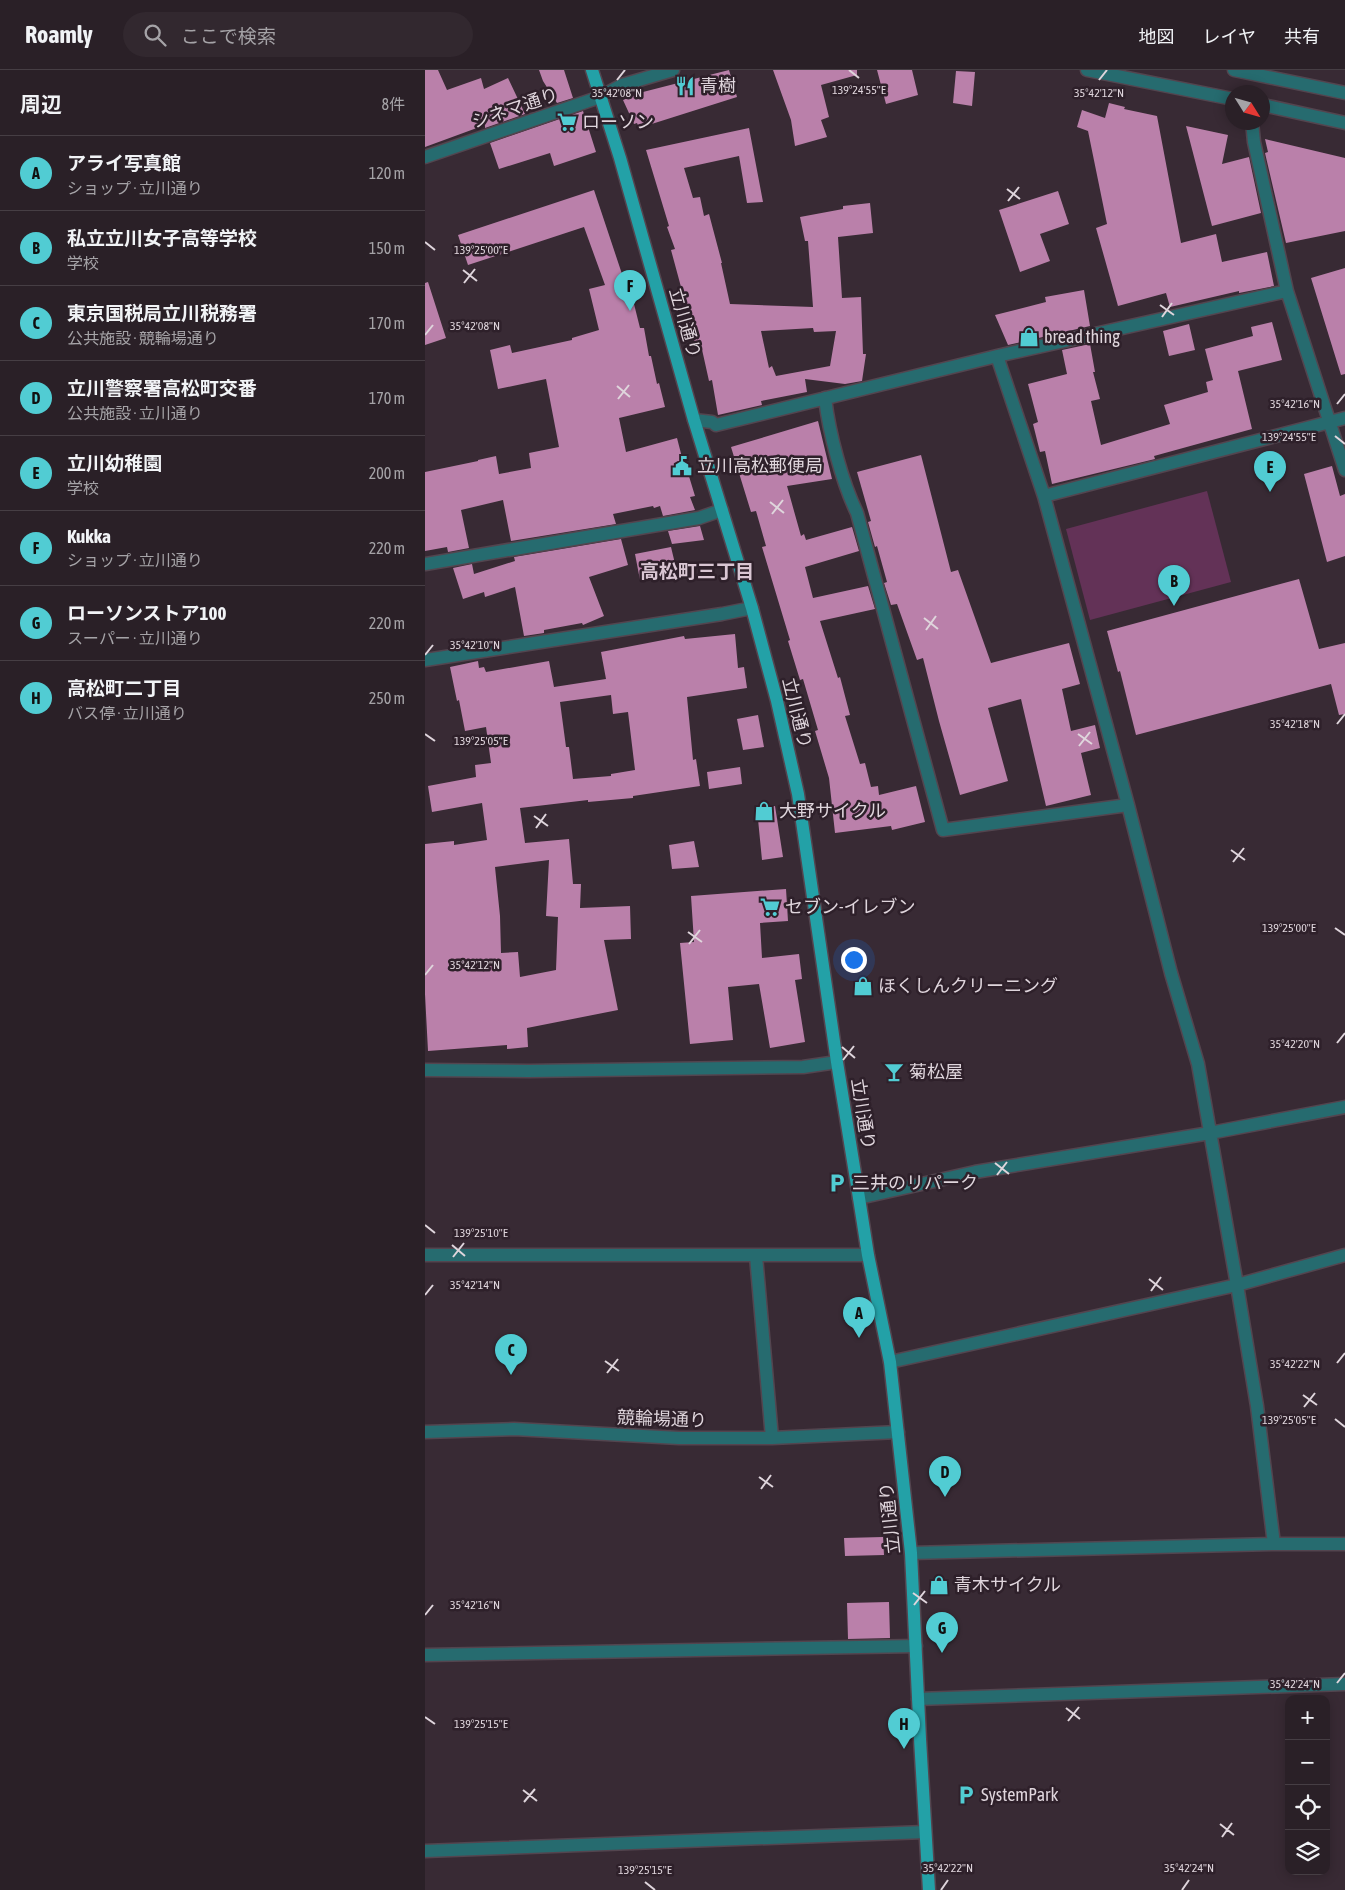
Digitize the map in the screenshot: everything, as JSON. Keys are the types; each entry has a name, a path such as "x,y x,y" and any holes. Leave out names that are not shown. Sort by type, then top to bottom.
{"main road":[{"name":"立川通り","path":"592,70 628,186 694,420 751,608 777,700 798,794 837,1062 868,1256 890,1362 911,1553 929,1890"}],"street":[{"name":"シネマ通り","path":"425,157 600,97 622,85 673,70"},
{"path":"1087,70 1225,97"},
{"path":"1234,70 1345,93"},
{"path":"1270,107 1345,123"},
{"path":"1253,130 1254,142 1287,291 1345,470"},
{"path":"694,420 712,422 716,425 997,356 1287,291"},
{"path":"997,356 1044,496 1161,934 1198,1064 1257,1406 1274,1544"},
{"path":"825,398 828,423 851,500 857,513 943,830 1128,805"},
{"path":"1044,496 1345,418"},
{"path":"425,564 699,518 722,510"},
{"path":"425,660 751,608"},
{"path":"425,1070 529,1071 803,1067 837,1062"},
{"path":"859,1198 975,1172 1210,1133 1345,1107"},
{"path":"425,1255 868,1256"},
{"path":"890,1362 1237,1285 1345,1255"},
{"path":"756,1256 772,1438"},
{"name":"競輪場通り","path":"425,1432 514,1429 679,1438 772,1438 897,1432"},
{"path":"911,1553 1345,1544"},
{"path":"425,1655 916,1646"},
{"path":"918,1699 1345,1684"},
{"path":"425,1851 925,1832"}],"shaded area":[{"path":"1207,491 1231,582 1090,620 1066,529"}],"building":[{"path":"425,70 438,70 447,90 481,78 484,89 508,78 525,114 485,128 485,125 425,147"},
{"path":"539,70 564,70 573,98 557,103 543,81"},
{"path":"729,70 737,97 639,128 637,123 634,124 623,100 643,92"},
{"path":"773,70 857,70 857,75 821,85 829,117 821,120 827,137 795,146 791,120"},
{"path":"877,70 912,70 918,95 886,104"},
{"path":"956,71 975,72 972,106 953,103"},
{"path":"1109,103 1125,107 1124,109 1157,116 1181,243 1216,234 1222,262 1267,252 1274,286 1239,293 1239,291 1170,307 1166,293 1118,306 1096,228 1107,224 1088,131 1077,127 1082,110 1105,118"},
{"path":"583,111 596,152 554,166 550,153 499,169 490,143"},
{"path":"1186,126 1228,135 1222,164 1249,157 1261,213 1212,226"},
{"path":"749,128 763,202 747,203 739,156 684,168 693,198 700,197 704,216 709,214 722,263 730,304 813,307 808,241 805,241 800,217 843,209 843,206 870,203 873,233 838,237 842,298 861,297 863,354 866,354 862,381 845,384 805,379 807,392 761,401 762,405 718,415 712,380 709,381 701,345 696,346 685,310 687,309 671,250 675,249 646,150","holes":["813,328 814,332 836,331 830,366 776,376 772,366 769,368 761,331"]},
{"path":"1265,139 1345,158 1345,231 1286,243 1265,153 1268,152"},
{"path":"594,190 624,280 628,280 640,328 644,328 649,356 651,356 657,384 659,383 665,407 619,418 626,452 677,438 686,473 688,473 695,496 690,497 695,510 663,516 660,506 654,508 653,506 613,514 616,524 511,541 503,500 461,510 469,548 448,552 447,547 425,551 425,472 496,456 499,474 531,468 529,453 559,447 546,379 498,389 490,350 510,345 512,353 572,340 572,338 599,330 589,289 605,285 584,227 468,265 458,235"},
{"path":"1058,191 1069,224 1040,234 1050,261 1020,272 999,210"},
{"path":"1345,268 1345,374 1341,375 1311,278"},
{"path":"428,282 446,338 425,345 425,283"},
{"path":"1084,290 1090,326 1008,345 995,315 1046,302 1045,297"},
{"path":"1272,322 1282,360 1238,371 1252,429 1154,456 1155,459 1052,484 1045,451 1040,452 1033,424 1038,422 1028,384 1067,374 1062,350 1090,344 1095,372 1093,372 1100,399 1091,401 1101,445 1170,424 1164,405 1208,392 1206,382 1213,380 1205,349 1253,336 1251,327"},
{"path":"1189,324 1195,350 1169,356 1163,331"},
{"path":"818,421 832,479 787,486 801,536 804,534 806,540 852,527 859,551 805,567 813,598 868,586 875,609 820,621 838,678 840,677 850,715 845,716 860,764 865,763 871,787 878,786 879,795 916,786 925,822 892,830 891,826 835,833 829,778 815,731 818,730 803,679 800,680 788,641 790,640 762,547 766,546 756,511 751,512 731,447"},
{"path":"921,455 951,572 958,570 991,663 1069,643 1080,684 1062,689 1071,731 1095,725 1100,748 1081,753 1091,795 1046,806 1021,699 988,708 1008,781 960,795 923,658 917,660 897,604 891,605 884,583 887,582 868,522 871,521 857,472"},
{"path":"1332,466 1340,496 1345,494 1345,556 1327,562 1304,474"},
{"path":"700,526 704,540 672,544 668,531"},
{"path":"621,539 628,565 589,577 604,616 583,625 582,623 544,630 544,633 524,636 515,587 485,597 484,592 463,599 453,568 472,564 474,574 515,561 514,557"},
{"path":"671,547 677,572 640,580 635,554"},
{"path":"1299,579 1319,649 1345,643 1345,714 1339,715 1331,684 1136,735 1120,671 1118,672 1107,631"},
{"path":"735,634 738,668 744,667 747,688 687,697 693,760 696,759 700,786 633,796 633,798 588,802 588,800 520,808 525,843 569,839 573,884 581,884 580,908 630,906 631,939 604,940 618,1010 527,1028 528,1047 507,1049 507,1045 428,1051 425,994 425,844 454,841 454,845 487,840 482,803 432,812 428,786 476,777 475,765 491,763 486,727 465,731 450,667 478,661 479,668 484,667 486,672 549,661 554,687 606,679 601,652 684,636 685,639","holes":["611,695 613,714 628,712 635,770 611,774 611,776 573,779 569,747 566,747 560,702","549,860 546,916 558,917 556,970 520,977 518,952 501,953 500,916 495,867"]},
{"path":"758,715 764,747 743,750 737,719"},
{"path":"740,767 742,784 709,789 707,772"},
{"path":"775,806 783,857 762,860 757,809"},
{"path":"694,841 699,867 672,869 669,845"},
{"path":"786,889 788,921 760,923 762,958 799,954 802,979 795,980 805,1042 770,1048 759,984 728,987 733,1040 690,1044 680,943 694,942 691,896"},
{"path":"883,1537 884,1555 845,1556 844,1538"},
{"path":"889,1602 890,1638 848,1639 847,1603"}],"place":[{"name":"青樹","path":"685,86"},
{"name":"ローソン","path":"567,122"},
{"name":"Kukka","path":"630,311"},
{"name":"bread thing","path":"1029,337"},
{"name":"立川高松郵便局","path":"682,466"},
{"name":"立川幼稚園","path":"1270,492"},
{"name":"私立立川女子高等学校","path":"1174,606"},
{"name":"大野サイクル","path":"764,811"},
{"name":"セブン-イレブン","path":"770,907"},
{"name":"ほくしんクリーニング","path":"863,986"},
{"name":"菊松屋","path":"894,1072"},
{"name":"三井のリパーク","path":"837,1183"},
{"name":"アライ写真館","path":"859,1338"},
{"name":"東京国税局立川税務署","path":"511,1375"},
{"name":"立川警察署高松町交番","path":"945,1497"},
{"name":"青木サイクル","path":"939,1585"},
{"name":"ローソンストア100","path":"942,1653"},
{"name":"高松町二丁目","path":"904,1749"},
{"name":"SystemPark","path":"966,1795"}],"district":[{"name":"高松町三丁目","path":"697,571"}]}
